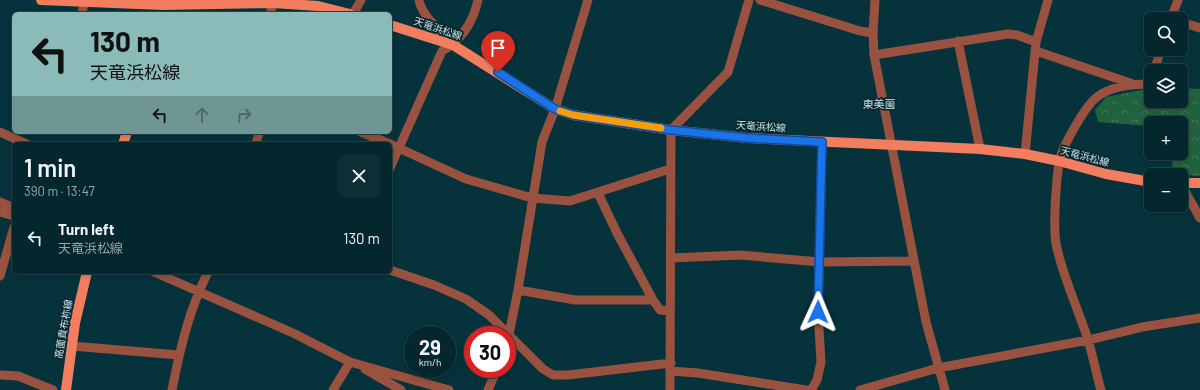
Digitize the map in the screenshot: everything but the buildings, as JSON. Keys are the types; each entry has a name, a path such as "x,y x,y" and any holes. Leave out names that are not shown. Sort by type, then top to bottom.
{"main road":[{"path":"41,0 163,6 273,2 318,6 342,12"},
{"name":"天竜浜松線","path":"392,26 453,45 555,109 573,115 671,130 747,138 980,149 1025,154 1059,161 1106,174 1144,181"},
{"path":"1188,184 1200,183"},
{"name":"高薗貴布祢線","path":"66,390 75,323 87,274"}],"street":[{"path":"354,12 361,0"},
{"path":"419,0 420,5 432,21 453,45"},
{"path":"478,0 473,19 453,45 442,51 393,145 466,179 532,198 570,201 670,169"},
{"path":"511,326 542,142 555,109 588,0"},
{"path":"670,390 671,130 728,72 749,0"},
{"path":"760,0 860,31 873,33"},
{"path":"875,0 873,33 874,55 926,322 945,390"},
{"path":"1025,154 1036,47 1048,0"},
{"path":"1174,12 1178,0"},
{"path":"82,12 84,2"},
{"path":"270,12 273,2"},
{"path":"1188,24 1200,28"},
{"path":"874,55 1008,34 1017,35 1036,47 1133,84"},
{"path":"958,41 980,149"},
{"path":"1101,390 1088,340 1063,272 1056,243 1056,202 1059,161 1082,114 1097,97 1115,89 1133,84 1144,84"},
{"path":"0,132 19,136"},
{"path":"366,134 386,142"},
{"path":"811,390 817,380 821,362 818,312 822,142"},
{"path":"598,193 617,233 653,300 660,310 670,312"},
{"path":"1188,197 1200,218"},
{"path":"0,202 12,207"},
{"path":"0,212 12,215"},
{"path":"0,276 12,234"},
{"path":"671,258 740,255 820,262 914,261"},
{"path":"392,271 434,285 466,299 489,315 497,326"},
{"path":"159,274 293,333 350,362 449,390"},
{"path":"172,390 183,334 207,274"},
{"path":"518,290 575,300 653,300"},
{"path":"860,390 938,368 1088,340 1142,327 1200,318"},
{"path":"72,346 179,356"},
{"path":"516,347 543,369 553,375 670,367 698,373 806,390"},
{"path":"333,390 350,362"},
{"path":"361,366 400,390"},
{"path":"0,375 18,376 54,390"},
{"path":"488,390 493,378"}],"green space":[{"path":"1188,88 1200,89 1200,176 1188,175 1188,168 1172,168 1173,160 1188,160 1188,116 1144,116 1144,125 1098,122 1095,110 1106,97 1144,89 1144,108 1188,108"}],"slow traffic":[{"path":"560,111 573,115 661,128"}],"district":[{"name":"東美薗","path":"879,104"}],"route":[{"path":"498,72 555,109 573,115 671,130 747,138 822,142 818,312"}]}
